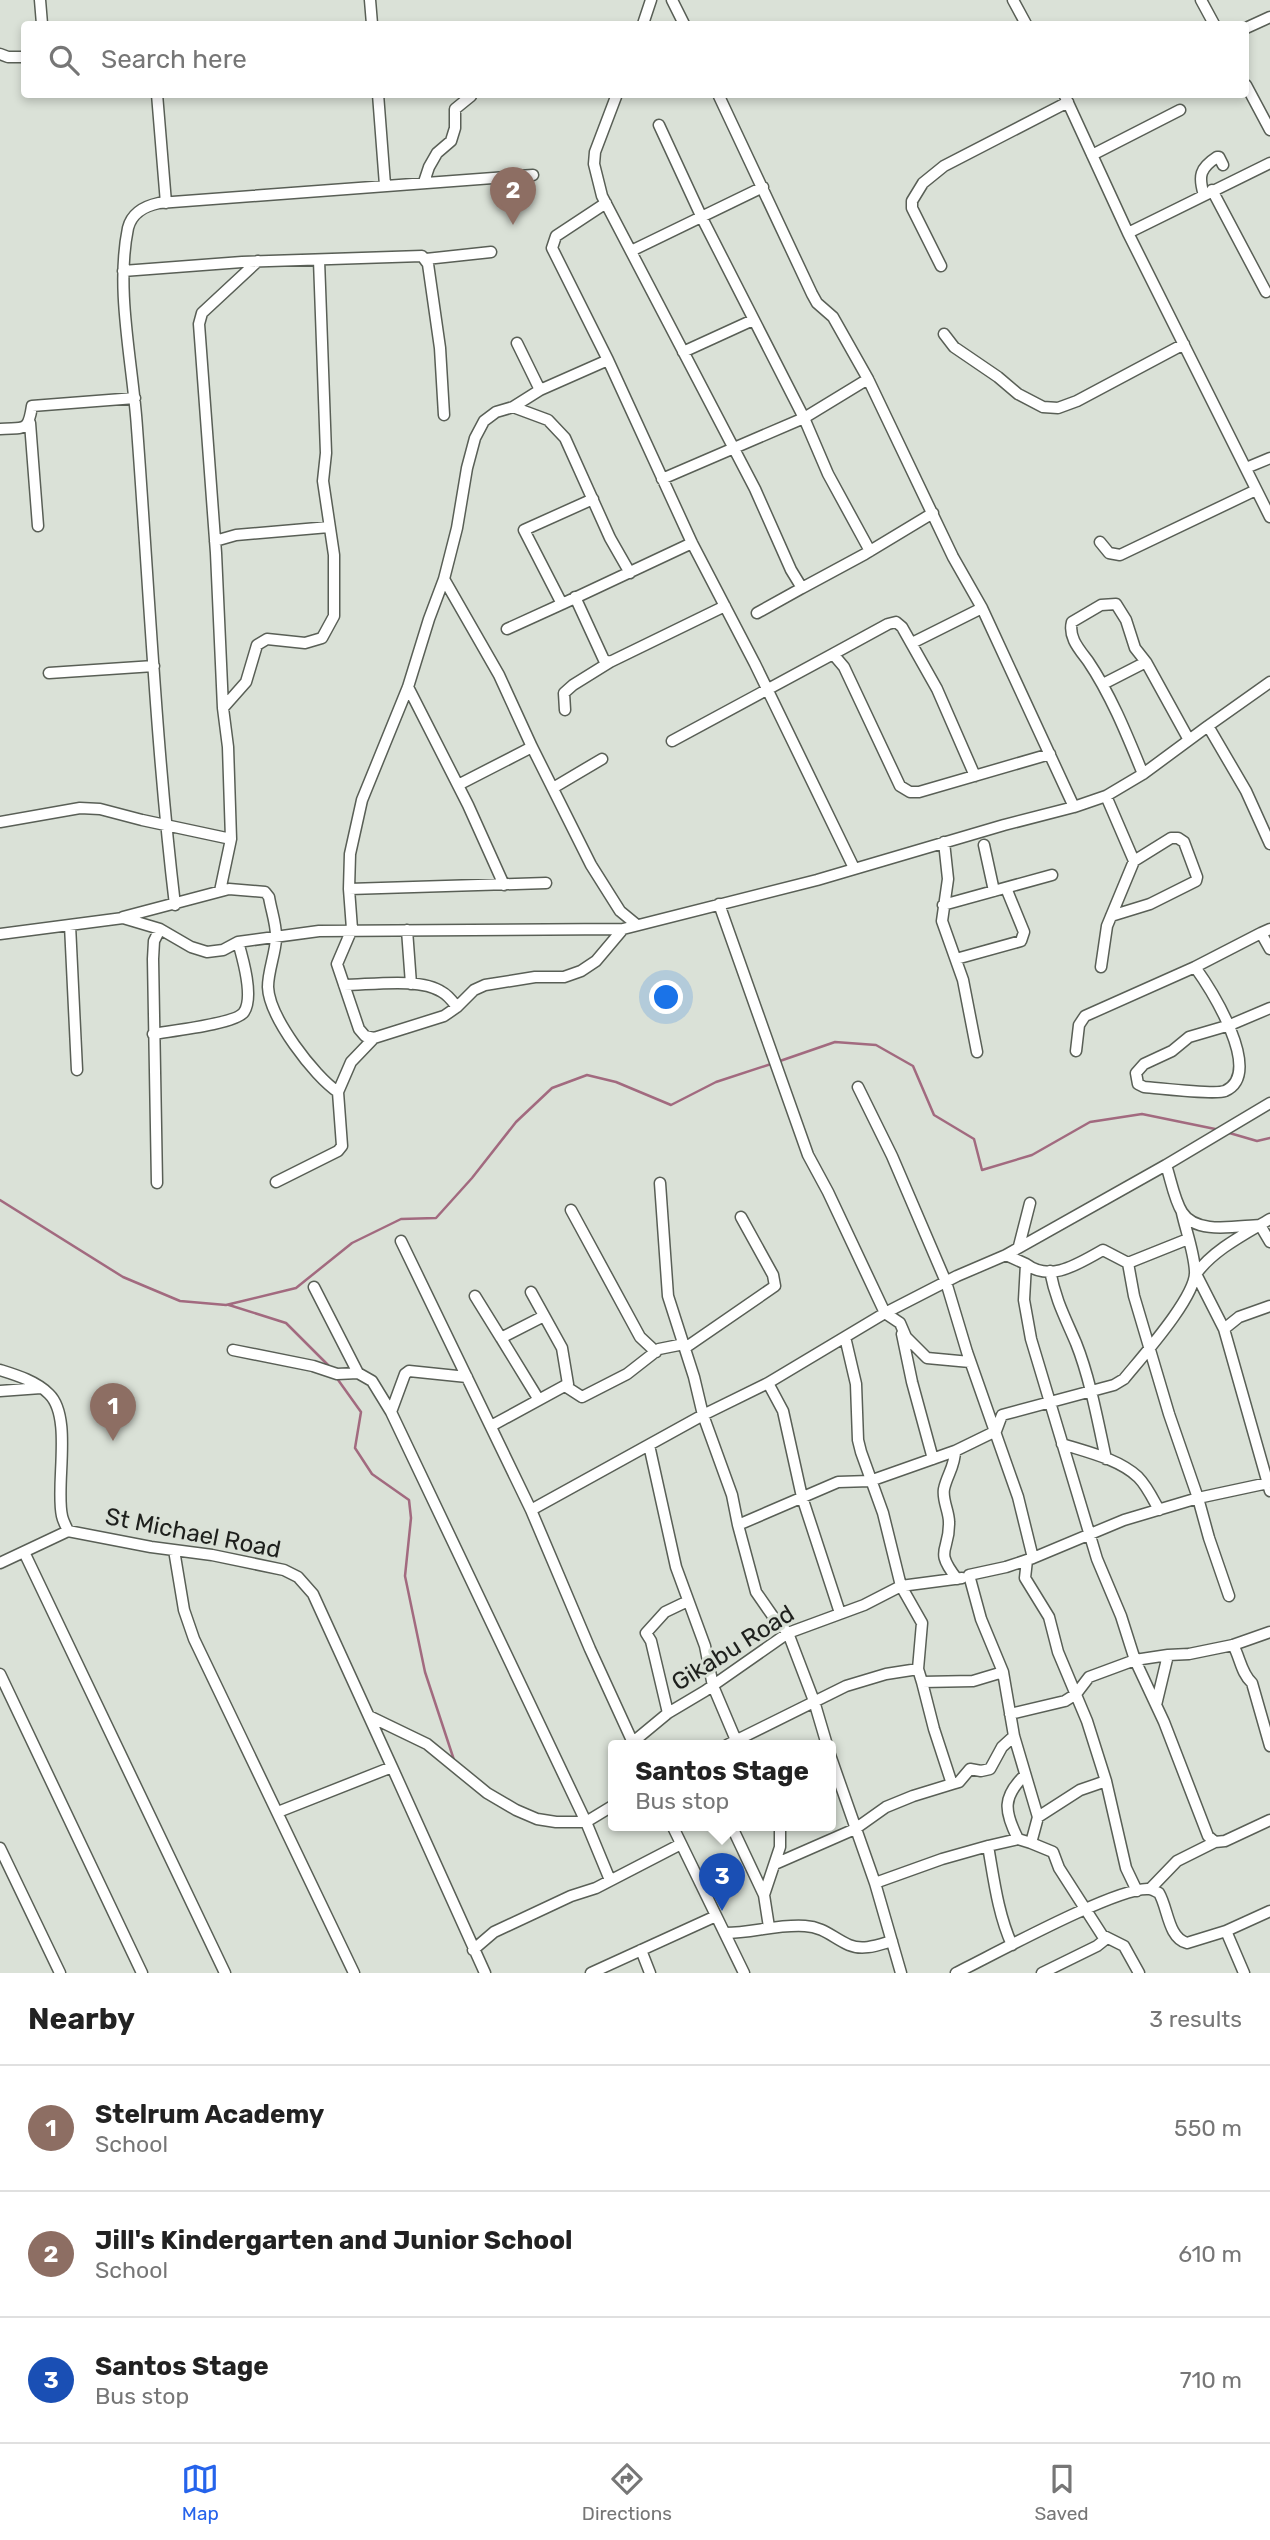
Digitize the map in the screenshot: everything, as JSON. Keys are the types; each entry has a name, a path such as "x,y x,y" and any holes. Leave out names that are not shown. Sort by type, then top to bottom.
{"street":[{"path":"40,0 42,21"},
{"path":"370,0 372,21"},
{"path":"644,21 651,0"},
{"path":"673,0 683,21"},
{"path":"1013,0 1024,21"},
{"path":"1201,0 1212,21"},
{"path":"1249,27 1270,17"},
{"path":"0,54 21,57"},
{"path":"1249,92 1270,130"},
{"path":"157,98 166,203"},
{"path":"377,98 385,185"},
{"path":"424,182 437,153 451,141 455,128 455,109 469,98"},
{"path":"615,98 595,152 596,177 606,203 755,489 791,570 802,588"},
{"path":"720,98 811,294 833,317 868,379 953,557 982,608 1074,807"},
{"path":"941,266 912,208 912,201 923,183 944,166 1065,98 1128,233 1270,517"},
{"path":"1092,155 1180,110"},
{"path":"659,125 702,218 804,418 828,474 870,551"},
{"path":"1223,165 1217,156 1202,169 1200,181 1266,292"},
{"path":"1128,233 1270,163"},
{"path":"174,905 165,825 135,398 123,271 129,224 136,212 147,206 166,203 533,175"},
{"path":"631,251 763,187"},
{"path":"606,203 556,236 552,248 608,359 692,543 854,868"},
{"path":"123,271 258,261 422,256 426,259 491,253"},
{"path":"426,259 440,348 443,415"},
{"path":"223,708 246,682 257,645 267,639 305,643 322,638 334,616 334,555 324,481 326,453 319,260"},
{"path":"220,891 232,839 199,318 258,261"},
{"path":"682,352 753,320"},
{"path":"944,334 954,347 999,377 1018,394 1043,407 1058,408 1077,401 1184,344"},
{"path":"517,343 540,390"},
{"path":"608,359 540,390 513,407 496,412 484,421 474,438 444,579 408,687 362,800 350,854 352,929 337,964 359,1029 365,1036 374,1038 431,1021 457,1007 474,990 494,982 564,977 581,971 596,961 623,929"},
{"path":"662,479 804,418 868,379"},
{"path":"38,526 30,423 32,406 135,398"},
{"path":"513,407 548,420 565,438 610,538 630,573"},
{"path":"0,429 26,427 30,423"},
{"path":"1246,468 1270,458"},
{"path":"1100,542 1109,553 1120,555 1256,490"},
{"path":"562,604 524,530 593,499"},
{"path":"757,613 933,513"},
{"path":"215,541 236,535 329,527"},
{"path":"507,629 692,543"},
{"path":"444,579 499,675 532,747 607,892 620,911 637,925"},
{"path":"575,597 604,660 610,663"},
{"path":"1143,774 1103,684 1074,640 1070,626 1072,622 1101,605 1116,604 1126,620 1135,649 1146,662 1189,740"},
{"path":"565,710 564,694 573,685 610,663 725,606"},
{"path":"912,643 982,608"},
{"path":"672,741 874,630 896,622 912,643 937,689 975,776"},
{"path":"833,654 844,667 900,786 911,792 919,792 1050,754"},
{"path":"1103,684 1146,662"},
{"path":"49,673 154,666"},
{"path":"123,918 160,929 191,947 207,952 223,950 238,942 352,929 623,929 854,868 1106,796 1143,774 1270,682"},
{"path":"408,687 458,785 504,885"},
{"path":"1209,726 1246,791 1270,844"},
{"path":"458,785 532,747"},
{"path":"553,788 602,759"},
{"path":"1106,796 1134,861"},
{"path":"0,822 80,808 100,808 232,839"},
{"path":"1101,967 1104,939 1111,916 1134,861 1171,838 1184,842 1197,877 1196,881 1150,904 1111,916"},
{"path":"944,842 948,879 942,921 957,959 976,1052"},
{"path":"984,845 994,891"},
{"path":"943,905 1052,875"},
{"path":"349,889 546,884"},
{"path":"957,959 1021,941 1024,933 1006,887"},
{"path":"0,934 123,918 238,888 265,892 269,897 276,937 269,981 272,1003 309,1066 338,1092"},
{"path":"719,904 808,1155 885,1313 900,1323 906,1336 927,1358"},
{"path":"71,925 76,1070"},
{"path":"157,1183 153,950 160,929"},
{"path":"407,930 411,984"},
{"path":"1076,1051 1079,1026 1085,1016 1195,967 1266,931 1270,949"},
{"path":"153,1034 217,1024 240,1017 245,1012 247,988 238,942"},
{"path":"1195,967 1230,1025 1241,1070 1234,1084 1224,1092 1144,1087 1138,1084 1136,1073 1144,1064 1172,1051 1189,1037 1230,1025 1270,1008"},
{"path":"344,985 411,984 441,991 457,1007"},
{"path":"276,1182 338,1151 342,1146 338,1092 351,1062 374,1038"},
{"path":"858,1087 892,1156 946,1282 970,1362 1018,1497 1030,1559 1025,1578 1049,1618 1058,1652 1087,1721 1106,1781 1126,1868 1137,1891"},
{"path":"531,1510 702,1415 768,1384 885,1313 1006,1255 1270,1103"},
{"path":"901,1586 957,1579 1030,1559 1090,1533 1198,1497 1269,1487 1224,1329 1196,1273 1166,1165"},
{"path":"660,1183 663,1256 668,1297 702,1415 732,1495 756,1592 788,1633 826,1740"},
{"path":"1019,1246 1030,1203"},
{"path":"571,1210 640,1337 656,1352"},
{"path":"1181,1212 1191,1222 1200,1226 1259,1225"},
{"path":"565,1386 582,1397 627,1374 656,1352 671,1345 684,1346 775,1286 773,1275 741,1217"},
{"path":"738,1525 838,1482 870,1481 955,1451 996,1431 1002,1415 1048,1400 1090,1395 1114,1385 1124,1379 1180,1306 1196,1273 1204,1263 1270,1219"},
{"path":"1259,1225 1270,1242"},
{"path":"1128,1263 1188,1238"},
{"path":"401,1241 531,1510 590,1649 633,1740"},
{"path":"1006,1255 1034,1270 1057,1273 1103,1250 1128,1263"},
{"path":"1128,1263 1134,1296 1168,1414 1229,1596"},
{"path":"1026,1264 1024,1300 1031,1339 1097,1559 1121,1616 1135,1660 1208,1836 1215,1842"},
{"path":"1050,1271 1056,1300 1076,1343 1106,1459"},
{"path":"314,1287 358,1373"},
{"path":"491,1426 568,1384 562,1348 531,1292"},
{"path":"475,1296 539,1400"},
{"path":"1224,1329 1239,1317 1270,1306"},
{"path":"501,1338 544,1316"},
{"path":"900,1323 908,1367 933,1459"},
{"path":"845,1337 856,1384 858,1440 883,1513 901,1586 922,1623 918,1670 952,1784"},
{"path":"233,1350 313,1366 337,1374 358,1373 372,1381 391,1412 586,1822 610,1880"},
{"path":"908,1367 927,1358 970,1362"},
{"path":"0,1370 41,1388 50,1394 56,1405 62,1439 61,1508 68,1531"},
{"path":"391,1412 405,1374 409,1371 467,1377"},
{"path":"768,1384 783,1411 802,1496 840,1613"},
{"path":"0,1391 41,1388"},
{"path":"1062,1444 1106,1459 1137,1476 1159,1510"},
{"path":"649,1445 676,1567 705,1646 713,1686 733,1740"},
{"path":"955,1451 955,1465 944,1488 949,1527 942,1552 947,1567 957,1579"},
{"name":"St Michael Road","path":"0,1563 68,1531 253,1563 284,1570 298,1577 313,1594 485,1973"},
{"path":"174,1550 184,1611 194,1639 354,1973"},
{"path":"24,1552 225,1973"},
{"path":"969,1575 981,1619 1003,1672 1014,1736 1038,1817 1031,1843"},
{"name":"Gikabu Road","path":"637,1740 668,1713 713,1686 788,1633 864,1605 901,1586"},
{"path":"668,1713 651,1642 646,1633 665,1612 688,1601"},
{"path":"1010,1714 1053,1706 1076,1694 1089,1677 1135,1660 1189,1654 1270,1632"},
{"path":"1233,1644 1241,1659 1245,1677 1252,1682 1270,1746"},
{"path":"1156,1706 1168,1655"},
{"path":"740,1740 846,1686 886,1674 918,1670"},
{"path":"922,1682 973,1681 1003,1672"},
{"path":"0,1674 142,1973"},
{"path":"369,1716 427,1744 487,1793 537,1819 586,1822 608,1809"},
{"path":"775,1864 855,1829 886,1807 959,1782 970,1769 990,1769 1002,1747 1014,1736"},
{"path":"278,1812 392,1767"},
{"path":"836,1770 875,1883 901,1973"},
{"path":"1018,1839 1007,1802 1011,1789 1025,1775"},
{"path":"1038,1817 1080,1790 1106,1781"},
{"path":"1150,1889 1177,1861 1215,1842 1225,1841 1270,1821"},
{"path":"675,1831 744,1973"},
{"path":"734,1831 764,1895 769,1927"},
{"path":"764,1895 780,1847 780,1831"},
{"path":"875,1883 988,1846 1018,1839 1031,1843 1053,1852 1059,1868 1102,1935 1124,1946 1139,1973"},
{"path":"473,1950 494,1932 610,1880 681,1844"},
{"path":"988,1846 998,1905 1012,1945"},
{"path":"0,1848 60,1973"},
{"path":"956,1973 1085,1910 1137,1891 1150,1889 1159,1893 1170,1922 1182,1942 1187,1943 1226,1931 1270,1911"},
{"path":"592,1973 716,1916"},
{"path":"725,1933 782,1925 818,1926 850,1945 859,1947 873,1947 892,1941"},
{"path":"1226,1931 1244,1973"},
{"path":"1042,1973 1097,1946 1107,1938"},
{"path":"640,1950 650,1973"}],"waterway":[{"path":"777,1062 835,1042 876,1045 913,1066 934,1115 974,1139 982,1170 1032,1155 1090,1122 1142,1114 1220,1130"},
{"path":"0,1200 123,1277 180,1301 226,1305 296,1288 352,1243 401,1219 436,1218 516,1122 552,1088 587,1075 616,1082 671,1105 716,1082 771,1064"},
{"path":"1226,1132 1257,1141 1270,1138"},
{"path":"229,1305 286,1323 328,1365"},
{"path":"336,1377 361,1412 355,1448 372,1474 409,1500 411,1518 405,1576 425,1672 454,1760"}],"place":[{"name":"Jill's Kindergarten and Junior School","path":"513,225"},
{"name":"Stelrum Academy","path":"113,1441"},
{"name":"Santos Stage","path":"722,1911"}]}
